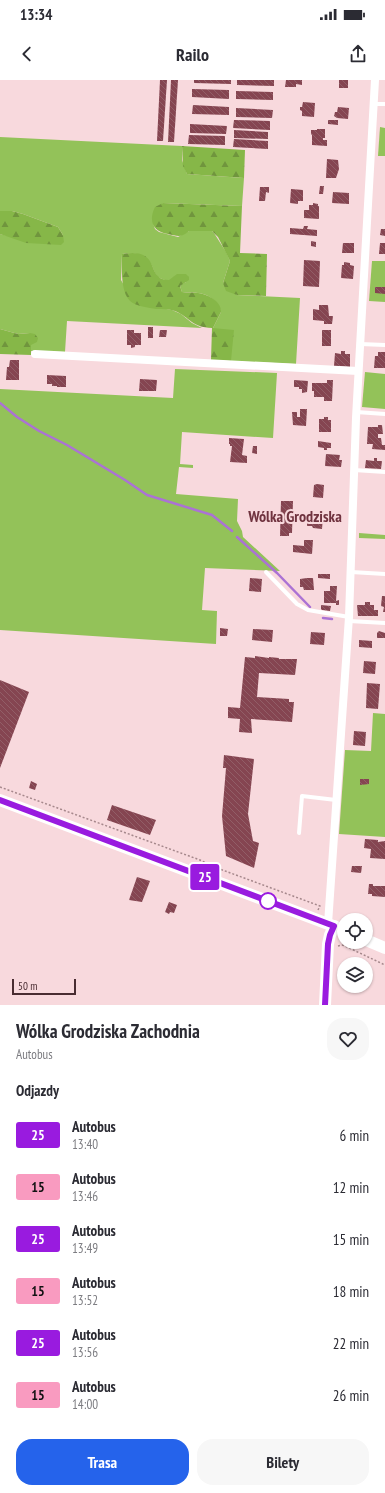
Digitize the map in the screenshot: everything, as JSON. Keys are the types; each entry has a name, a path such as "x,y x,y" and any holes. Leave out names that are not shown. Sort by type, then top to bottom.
{"street":[{"path":"325,1005 328,944 330,935 336,927 336,800 349,619 356,412 375,80"},
{"path":"35,354 358,371"},
{"path":"0,800 336,927"},
{"path":"373,943 385,948"}],"lane":[{"path":"374,104 385,104"},
{"path":"360,344 385,345"},
{"path":"356,412 385,414"},
{"path":"354,470 385,472"},
{"path":"266,572 297,604 308,610 349,619 385,623"},
{"path":"351,572 385,574"},
{"path":"299,833 302,796 336,800"}],"path":[{"path":"0,787 200,860 217,868 315,905"},
{"path":"336,949 340,945 345,946 385,965"}],"green space":[{"path":"380,127 385,128 385,156 378,156"},
{"path":"0,137 182,146 182,160 187,174 244,178 242,206 163,203 153,223 155,229 159,232 178,237 189,231 212,231 226,252 230,261 223,283 237,295 300,298 296,364 231,361 213,328 221,312 216,302 210,297 202,294 182,292 180,286 186,282 161,279 157,276 147,258 136,254 122,254 121,280 137,304 172,310 181,314 192,323 202,328 67,321 65,352 31,351 30,333 18,334 0,329 0,234 8,236 63,235 58,227 23,214 12,211 0,211"},
{"path":"182,146 245,150 244,178 187,174 183,166"},
{"path":"163,203 242,206 240,253 267,254 266,296 237,295 226,291 223,283 230,261 218,237 212,231 189,231 182,236 177,236 163,233 155,228 152,221 153,212 155,207"},
{"path":"0,211 12,211 23,214 58,227 63,235 64,242 61,245 26,243 0,234"},
{"path":"137,253 145,256 151,263 156,274 163,279 169,280 177,274 186,274 189,277 189,280 180,286 182,292 202,294 214,299 221,308 221,312 213,328 234,330 231,361 211,360 212,328 195,324 175,311 146,307 130,301 123,285 122,254"},
{"path":"372,261 385,261 385,302 369,301"},
{"path":"0,329 18,334 35,334 38,338 37,342 31,345 31,355 0,354"},
{"path":"175,369 277,373 273,438 182,432 180,464 193,465 193,468 179,467 176,494 238,499 237,521 243,537 280,571 205,568 202,610 217,611 216,644 0,630 0,389 173,398"},
{"path":"365,372 385,374 385,409 362,407"},
{"path":"359,533 385,535 385,539 359,538"},
{"path":"373,713 385,714 385,837 339,834 345,750 371,751"}],"building":[{"path":"160,80 167,80 163,141 157,141"},
{"path":"171,80 178,80 174,142 168,142"},
{"path":"194,80 231,80 231,84 194,83"},
{"path":"237,80 274,80 274,86 237,85"},
{"path":"286,80 302,80 302,85 296,84 296,87 285,87"},
{"path":"339,80 348,80 348,88 339,88"},
{"path":"192,89 229,90 229,99 192,97"},
{"path":"236,91 273,92 273,100 236,99"},
{"path":"303,102 315,103 314,117 302,116 300,107 302,107"},
{"path":"193,105 229,107 229,115 192,114"},
{"path":"338,107 349,108 348,119 337,118 334,116"},
{"path":"236,108 273,110 272,118 236,117"},
{"path":"234,120 270,121 270,130 233,128"},
{"path":"328,120 338,120 338,125 328,124"},
{"path":"190,124 227,126 226,134 190,133"},
{"path":"325,129 325,138 323,138 323,140 327,140 327,146 312,145 311,130"},
{"path":"234,130 268,132 268,139 234,138"},
{"path":"189,135 225,136 225,145 188,144"},
{"path":"234,139 268,141 268,149 233,147"},
{"path":"327,159 338,160 339,169 336,178 326,178"},
{"path":"320,186 324,186 323,194 319,194"},
{"path":"260,187 269,187 269,193 266,192 265,201 259,201"},
{"path":"291,189 303,190 303,201 298,201 298,204 290,203"},
{"path":"333,192 349,193 349,204 332,203"},
{"path":"313,203 318,204 319,206 319,219 304,218 304,210 309,210 309,205 313,205"},
{"path":"304,226 308,226 307,229 317,230 317,236 290,234 290,228 303,229"},
{"path":"381,229 385,229 385,236 380,235"},
{"path":"311,241 316,242 316,247 311,246"},
{"path":"343,243 354,243 354,253 342,253"},
{"path":"380,243 385,243 385,254 379,254"},
{"path":"304,260 320,261 319,287 303,286"},
{"path":"344,262 350,263 350,265 354,266 353,279 341,278 342,265 344,265"},
{"path":"375,287 385,287 385,294 375,293"},
{"path":"319,305 328,305 329,316 333,316 332,324 324,324 324,321 313,320 313,309 319,310"},
{"path":"148,327 153,327 153,338 148,338"},
{"path":"127,330 134,330 134,333 141,333 141,345 135,345 135,347 131,348 131,345 127,345"},
{"path":"160,330 167,330 166,337 159,337"},
{"path":"322,330 331,330 331,346 322,346"},
{"path":"341,351 345,351 345,354 350,354 350,367 334,366 335,353 341,354"},
{"path":"378,352 385,352 385,368 374,368 375,356 378,356"},
{"path":"10,360 19,360 19,380 6,380 7,367 9,367"},
{"path":"47,375 66,376 66,387 57,387 52,386 52,384 47,384"},
{"path":"140,379 157,380 156,391 139,391"},
{"path":"294,380 308,381 307,392 302,393 302,389 299,389 299,387 294,387"},
{"path":"327,380 333,380 332,401 324,401 324,397 314,397 314,391 312,391 312,383 327,383"},
{"path":"300,409 307,409 306,426 293,425 292,412 297,412 297,417 300,417"},
{"path":"324,417 328,417 328,420 331,420 331,432 319,432 319,419 324,419"},
{"path":"378,425 382,425 383,434 378,434 378,438 381,438 382,445 385,445 385,450 372,449 373,444 367,444 368,427 378,427"},
{"path":"229,438 244,439 242,455 247,456 247,463 230,462 232,446 229,444"},
{"path":"318,441 331,443 331,448 324,450 324,448 318,447"},
{"path":"253,446 257,446 257,454 252,453"},
{"path":"326,454 340,455 339,460 342,460 341,467 325,466"},
{"path":"374,458 377,458 377,461 382,461 381,469 365,468 366,460 374,461"},
{"path":"314,485 324,485 323,498 313,497"},
{"path":"281,501 293,501 292,533 289,533 289,536 280,536"},
{"path":"307,514 317,514 317,517 323,517 322,529 307,526"},
{"path":"304,540 313,540 312,554 293,552 293,545 304,546"},
{"path":"318,574 330,574 330,579 318,578"},
{"path":"250,578 262,579 261,592 249,591"},
{"path":"313,578 314,590 304,590 303,587 300,587 300,579"},
{"path":"330,586 337,586 336,601 339,600 339,605 336,605 336,603 324,603 324,591 330,591"},
{"path":"382,596 385,596 385,612 383,612 384,607 381,606"},
{"path":"365,602 370,602 370,605 374,605 374,610 378,610 378,616 358,616 357,605 365,605"},
{"path":"321,605 331,606 330,611 322,610"},
{"path":"220,628 228,629 227,636 220,636"},
{"path":"253,629 273,630 272,642 252,640"},
{"path":"379,631 385,633 385,638 377,638 377,633"},
{"path":"311,632 325,633 324,645 310,644"},
{"path":"359,640 372,641 372,648 359,647"},
{"path":"255,656 279,659 297,659 295,675 259,673 257,697 289,699 289,702 294,702 292,722 251,719 252,733 239,732 240,719 228,718 228,707 240,708 245,657 255,658"},
{"path":"364,661 376,662 375,674 363,673"},
{"path":"0,680 29,692 0,768"},
{"path":"367,683 380,684 378,709 366,708"},
{"path":"354,731 366,732 365,746 353,745"},
{"path":"224,755 254,759 248,814 253,841 259,843 254,868 226,856 222,816 226,768 223,768"},
{"path":"360,779 369,779 369,784 360,785"},
{"path":"31,781 37,784 35,790 29,788"},
{"path":"112,805 156,820 150,835 107,820"},
{"path":"365,839 378,840 378,842 385,841 385,859 370,858 371,849 364,848"},
{"path":"352,866 362,866 361,873 351,872"},
{"path":"137,877 150,881 142,902 129,900"},
{"path":"369,884 373,884 373,886 385,886 385,897 372,896 372,894 368,894"},
{"path":"169,902 177,905 174,913 170,912 169,914 165,912"}],"waterway":[{"path":"0,403 17,417 39,431 67,445 147,495 212,515 232,531"},
{"path":"237,537 277,573 310,607"},
{"path":"323,618 332,619"}],"bus line":[{"name":"25","path":"0,800 334,926 328,944 325,1005"}],"district":[{"name":"Wólka Grodziska","path":"295,516"}]}
